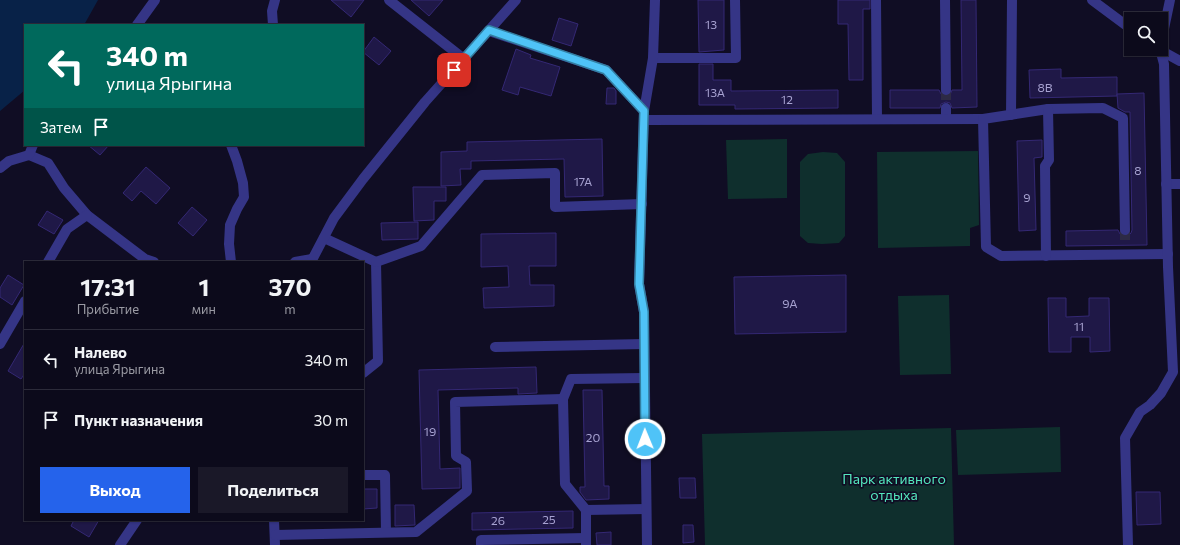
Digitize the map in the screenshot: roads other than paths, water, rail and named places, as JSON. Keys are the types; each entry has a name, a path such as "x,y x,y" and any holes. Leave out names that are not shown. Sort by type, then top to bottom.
{"street":[{"path":"138,24 155,0"},
{"path":"273,24 272,11 275,0"},
{"path":"389,0 464,59"},
{"path":"312,260 334,218 363,179 425,102 516,0"},
{"path":"647,545 644,312 639,284 644,115 653,58 655,0"},
{"path":"653,58 736,58 735,0"},
{"path":"876,0 877,119"},
{"path":"945,0 946,90"},
{"path":"1011,115 1012,0"},
{"path":"1092,0 1124,24"},
{"path":"1168,12 1170,0"},
{"path":"489,30 606,70 644,115 877,119 983,119 1048,109 1103,108 1123,118 1125,230"},
{"path":"1168,53 1180,61"},
{"path":"1128,545 1125,438 1140,412 1150,405 1161,393 1176,371 1168,254 1164,64 1162,56"},
{"path":"946,108 946,119"},
{"path":"1046,256 1045,166 1049,160 1048,109"},
{"path":"983,119 986,247 1001,256 1046,256 1125,250 1168,254"},
{"path":"29,155 33,146"},
{"path":"231,146 238,161 243,182 244,197 230,225 229,244 231,261"},
{"path":"0,168 8,161 29,155 48,163 64,188 87,215 152,261"},
{"path":"324,238 376,262 421,246 482,175 554,173 555,206 642,204"},
{"path":"1166,184 1180,184"},
{"path":"49,261 67,229 87,215"},
{"path":"364,371 378,361 376,262"},
{"path":"0,344 24,303"},
{"path":"495,347 644,344"},
{"path":"481,545 481,540 586,542 586,510 565,484 563,399 571,379 644,378"},
{"path":"274,521 275,540 386,532 416,532 467,490 466,462 456,456 455,402 563,399"},
{"path":"364,475 384,475 386,532"},
{"path":"586,510 646,509"},
{"path":"120,545 136,521"}],"water":[{"path":"0,0 98,0 85,24 24,24 24,91 0,111"}],"tunnel":[{"path":"946,90 946,108"},
{"path":"1125,230 1125,245"}],"park label":[{"name":"Парк активного отдыха","path":"894,488"}]}
